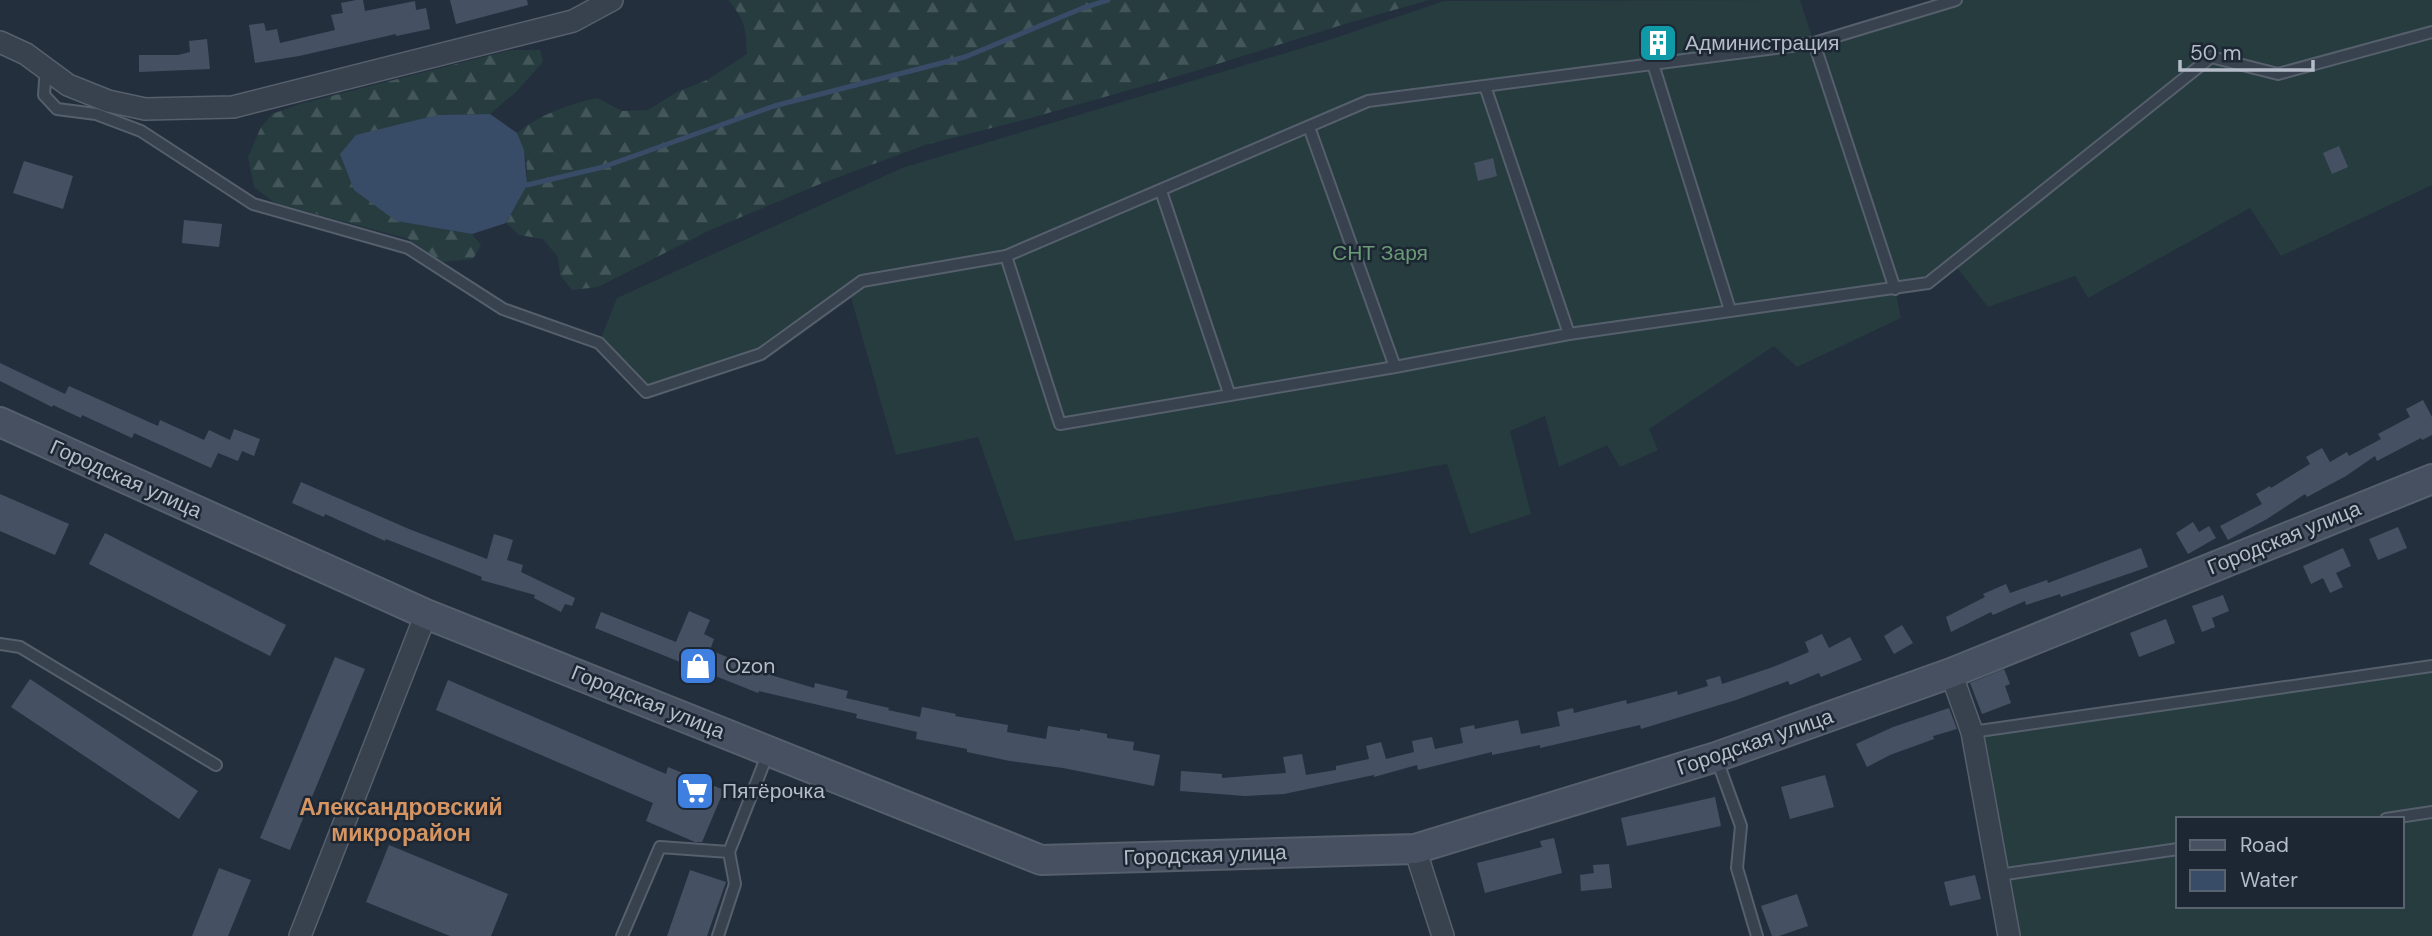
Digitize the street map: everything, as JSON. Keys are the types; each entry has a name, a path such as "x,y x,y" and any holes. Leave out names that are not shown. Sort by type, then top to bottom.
{"street":[{"path":"0,42 26,54 68,85 108,101 145,109 233,107 573,21 612,0"},
{"name":"Городская улица","path":"0,422 426,614 1041,860 1415,849 1716,757 1951,674 2432,478"},
{"path":"300,936 426,614"},
{"path":"1951,674 1972,732 2009,936"},
{"path":"1415,849 1443,936"}],"lane":[{"path":"46,67 44,95 57,109 96,114 141,131 253,204 408,248 503,309 599,343 646,392 761,354 862,281 1006,256 1368,101 1814,43 1956,0"},
{"path":"1006,256 1060,424 1395,367 1569,334 1928,283 2211,57 2278,74 2432,32"},
{"path":"1814,43 1895,289"},
{"path":"1653,64 1730,310"},
{"path":"1485,86 1569,334"},
{"path":"1309,127 1395,367"},
{"path":"1161,191 1230,393"},
{"path":"0,644 20,647 216,765"},
{"path":"1972,732 2432,666"},
{"path":"718,936 735,884 729,852 769,751"},
{"path":"1716,757 1741,827 1737,868 1757,936"},
{"path":"2399,817 2432,812"},
{"path":"622,936 660,847 729,852"},
{"path":"1999,876 2176,849"}],"green space":[{"path":"728,0 1429,0 1192,72 925,145 820,184 708,231 598,287 572,290 560,275 558,257 543,239 519,235 506,223 526,180 526,160 517,133 555,111 597,98 622,111 648,110 677,92 707,80 747,54 744,25"},
{"name":"СНТ Заря","path":"1800,0 1814,43 1956,0 2432,0 2432,185 2281,256 2250,208 2088,298 2075,276 1988,307 1954,264 1928,283 1895,289 1901,318 1797,367 1774,346 1649,429 1658,450 1620,467 1607,445 1559,467 1545,416 1510,431 1531,514 1470,534 1447,464 1015,541 978,437 896,455 849,291 761,354 646,392 599,343 617,298 902,168 1329,40 1444,1"},
{"path":"511,50 540,50 543,62 516,92 490,114 437,115 396,221 472,234 481,245 473,259 442,262 409,239 275,203 254,187 248,157 261,127 272,114 300,104"},
{"path":"2432,666 2432,936 2009,936 1972,732"}],"water":[{"path":"490,114 517,133 524,150 527,185 506,223 472,234 396,221 354,190 340,154 356,135 437,115"}],"building":[{"path":"363,0 365,11 415,1 416,10 426,8 430,29 255,63 249,25 264,23 266,31 277,29 280,43 335,30 331,15 343,13 341,3"},
{"path":"450,0 527,0 528,5 456,24"},
{"name":"Администрация","path":"1666,30 1670,52 1649,56 1645,34"},
{"path":"207,39 210,69 139,72 139,55 178,55 190,52 189,41"},
{"path":"2339,146 2348,167 2332,174 2323,153"},
{"path":"1493,158 1497,176 1478,181 1474,163"},
{"path":"24,161 73,176 63,209 13,193"},
{"path":"184,220 222,224 219,247 182,243"},
{"path":"0,363 65,394 69,386 158,426 160,420 204,440 209,430 230,440 234,429 260,439 254,456 242,451 238,461 218,453 211,468 134,433 132,438 82,415 81,418 53,405 52,407 0,381"},
{"path":"2423,400 2432,417 2432,435 2377,461 2375,456 2346,476 2307,497 2305,494 2228,540 2220,526 2262,504 2256,494 2310,464 2306,457 2322,448 2330,462 2347,452 2349,456 2381,439 2378,434 2410,417 2406,409"},
{"path":"301,482 409,529 487,559 494,534 513,540 507,560 523,565 521,572 575,598 572,606 565,604 561,612 534,598 535,595 481,580 482,577 292,503"},
{"path":"0,494 69,524 55,555 0,531"},
{"path":"2193,522 2199,532 2209,526 2216,538 2188,554 2176,533"},
{"path":"2398,527 2407,548 2378,560 2369,539"},
{"path":"105,533 286,625 270,656 89,564"},
{"path":"2141,548 2148,567 2061,597 2060,594 2026,605 2025,601 1993,615 1991,612 1951,632 1946,617 1985,597 1983,594 2006,584 2010,593 2047,580 2048,583"},
{"path":"2343,548 2351,566 2336,573 2343,587 2330,593 2323,578 2311,584 2303,566"},
{"path":"2223,595 2229,611 2212,618 2215,627 2202,632 2192,606"},
{"path":"689,611 710,620 704,634 714,639 710,650 774,676 814,688 815,683 848,691 846,698 920,717 922,707 1008,725 1007,732 1046,739 1048,726 1107,734 1107,738 1134,742 1133,750 1160,755 1154,786 1063,768 1010,761 916,739 917,732 856,718 857,714 759,691 758,693 595,628 601,612 676,642"},
{"path":"2166,619 2175,643 2139,657 2130,633"},
{"path":"1902,625 1913,643 1894,654 1884,636"},
{"path":"1822,634 1829,648 1850,637 1862,660 1821,677 1819,673 1790,685 1788,681 1641,729 1640,725 1540,748 1540,745 1492,755 1492,752 1418,770 1417,765 1374,777 1284,794 1245,796 1180,791 1181,771 1222,774 1222,778 1286,773 1283,757 1302,754 1306,775 1336,770 1336,766 1369,759 1366,746 1381,742 1386,759 1414,752 1412,741 1432,737 1435,749 1463,743 1460,728 1474,725 1475,729 1518,720 1521,734 1560,726 1557,712 1573,708 1574,713 1626,700 1627,704 1677,691 1678,695 1708,686 1706,680 1720,676 1722,684 1773,667 1809,652 1805,642"},
{"path":"335,657 365,669 290,850 260,838"},
{"path":"2004,669 2010,684 2005,686 2011,703 1982,714 1970,683"},
{"path":"30,679 198,791 179,819 11,707"},
{"path":"448,680 666,774 668,767 724,790 702,842 695,842 646,821 653,803 436,710"},
{"path":"1949,708 1957,729 1933,736 1934,739 1890,755 1867,767 1856,744 1893,727"},
{"path":"1825,775 1834,807 1790,819 1781,787"},
{"path":"1715,797 1721,826 1627,846 1621,818"},
{"path":"1554,838 1562,873 1485,893 1477,863 1542,847 1540,841"},
{"path":"389,845 508,894 491,936 450,936 366,902"},
{"path":"1609,864 1612,888 1581,891 1580,875 1594,873 1593,865"},
{"path":"219,868 251,880 228,936 192,936"},
{"path":"690,870 726,882 707,936 667,936"},
{"path":"1975,875 1981,899 1950,906 1944,882"},
{"path":"1797,894 1808,926 1772,936 1761,906"}],"waterway":[{"path":"527,185 603,167 774,106 965,57 1108,0"}],"place":[{"name":"Администрация","path":"1658,43"},
{"name":"Ozon","path":"698,666"},
{"name":"Пятёрочка","path":"695,791"}],"district":[{"name":"Александровский микрорайон","path":"401,820"}]}
